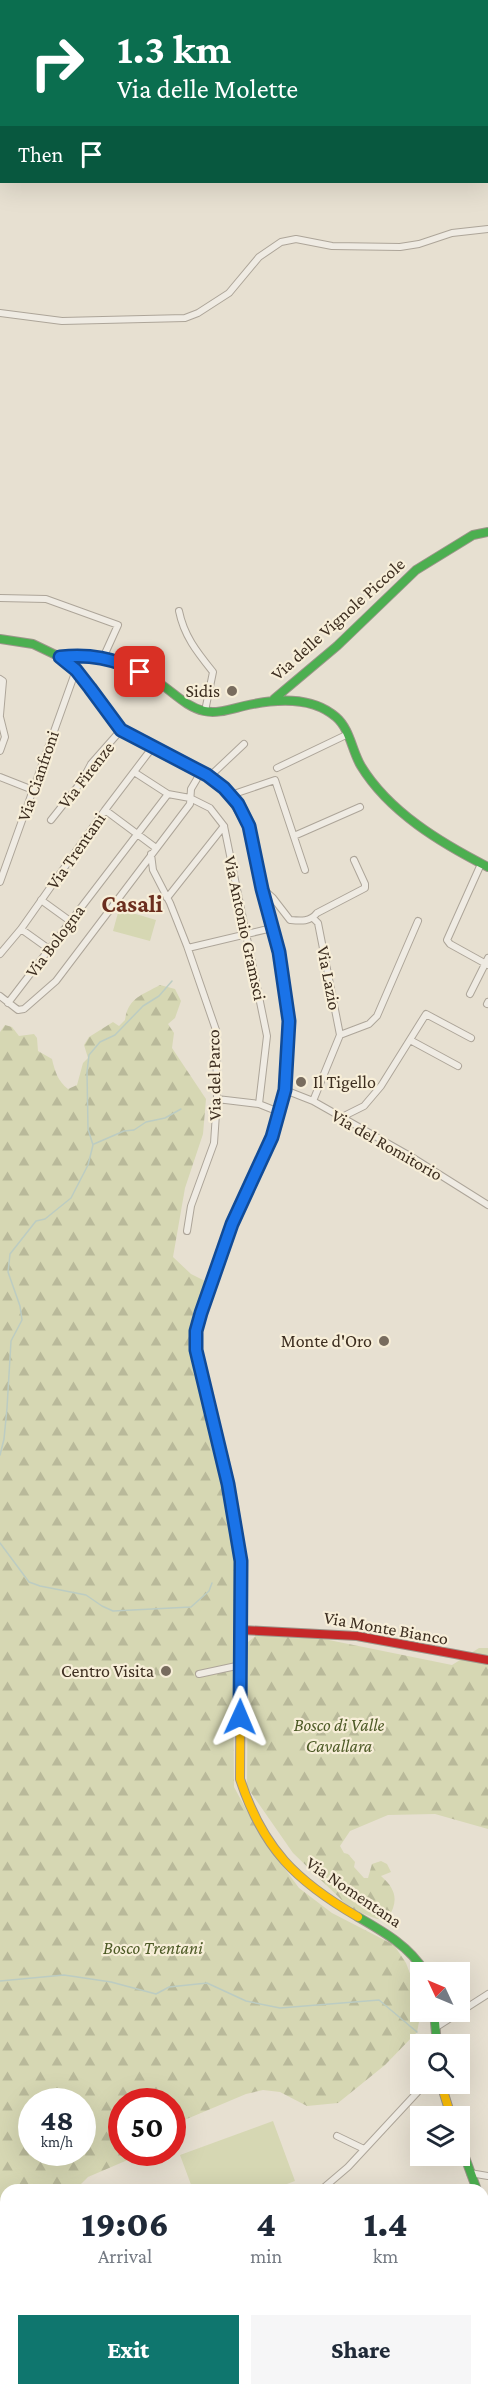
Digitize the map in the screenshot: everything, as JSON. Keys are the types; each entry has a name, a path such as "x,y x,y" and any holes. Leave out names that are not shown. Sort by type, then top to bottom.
{"main road":[{"name":"Via delle Vignole Piccole","path":"274,699 337,646 414,571 473,535 488,532"},
{"name":"Via Nomentana","path":"0,639 40,645 60,657 76,670 121,730 205,775 231,795 249,826 262,889 279,952 289,1021 285,1090 268,1144 232,1224 196,1331 196,1350 228,1484 242,1574 240,1779 248,1804 289,1867 299,1877 397,1941 419,1962"},
{"path":"60,657 87,654 126,664 154,679 186,703 205,711 229,710 274,699 304,701 318,706 339,720 366,771 400,810 441,842 485,866"},
{"name":"Via Monte Bianco","path":"242,1630 316,1631 348,1635 456,1658 488,1660"},
{"path":"435,2022 436,2034"},
{"path":"468,2166 475,2184"}],"street":[{"path":"0,313 62,321 185,318 198,313 229,293 259,257 281,242 296,239 332,246 400,247 452,233 488,229"},
{"path":"0,598 46,599 118,625 103,658"},
{"path":"179,611 182,627 189,642 213,672 205,711"},
{"name":"Via Cianfroni","path":"0,882 76,670"},
{"path":"0,679 3,681 0,716 5,737 0,751"},
{"name":"Via Firenze","path":"51,820 82,781 91,764 121,730"},
{"path":"277,768 346,735"},
{"path":"0,996 18,1010 24,1009 56,981 190,804 190,789 244,744"},
{"name":"Via Trentani","path":"0,954 21,929 152,748"},
{"path":"134,772 168,794 190,798 210,808 224,826 167,898"},
{"path":"0,777 33,790"},
{"path":"231,795 275,780 305,870"},
{"name":"Via Bologna","path":"8,1003 168,794"},
{"path":"294,836 360,807"},
{"path":"105,810 156,848"},
{"name":"Via Antonio Gramsci","path":"224,826 248,933 267,1036 260,1104"},
{"name":"Via del Parco","path":"151,854 153,870 188,948 216,1030 217,1099 214,1143 191,1206 186,1231"},
{"path":"262,889 273,898 290,920 304,921 364,888 365,884 354,860"},
{"path":"470,994 487,962 450,944 447,940 485,866"},
{"path":"41,900 70,921"},
{"name":"Via Lazio","path":"313,918 318,923 340,1035 314,1101"},
{"path":"340,1035 369,1024 377,1016 418,921"},
{"path":"188,948 272,928"},
{"path":"21,929 49,950"},
{"path":"340,1118 364,1106 381,1086 426,1014 471,1038"},
{"path":"410,1040 458,1066"},
{"name":"Via del Romitorio","path":"285,1090 314,1101 340,1118 425,1164 488,1205"},
{"path":"217,1099 260,1104 279,1112"},
{"path":"199,1674 241,1665"},
{"path":"435,2028 488,1994"},
{"path":"328,2184 344,2171 416,2094"},
{"path":"337,2136 364,2149"},
{"path":"470,2173 488,2176"}],"green space":[{"path":"119,909 156,920 150,941 113,931"},
{"name":"Bosco Trentani","path":"160,985 175,989 181,1001 175,1018 168,1024 174,1033 172,1048 206,1099 203,1134 185,1188 173,1257 191,1274 207,1282 190,1331 190,1342 215,1451 237,1566 237,1618 233,1663 234,1787 260,1835 299,1888 332,1913 394,1945 410,1973 410,2022 419,2022 417,2032 410,2034 410,2039 385,2065 338,2103 307,2106 280,2092 263,2090 246,2094 186,2119 186,2088 108,2088 108,2166 114,2166 88,2177 81,2184 0,2184 0,1032 5,1025 12,1027 19,1036 34,1034 37,1038 38,1051 52,1059 57,1076 68,1089 77,1085 83,1063 88,1058 84,1045 89,1037 113,1022 119,1026 125,1020 133,1002"},
{"name":"Bosco di Valle Cavallara","path":"257,1635 319,1638 452,1665 479,1648 488,1648 488,1829 435,1814 388,1815 350,1831 340,1846 344,1853 355,1862 354,1867 364,1878 368,1878 372,1864 381,1861 387,1864 391,1872 381,1876 393,1891 395,1901 388,1918 377,1919 351,1909 293,1853 247,1787 248,1642"},
{"path":"273,2121 295,2181 287,2184 191,2184 184,2166 186,2166 186,2153"}],"waterway":[{"path":"0,1455 7,1408 11,1341 22,1320 20,1306 8,1272 10,1254 36,1221 45,1219 71,1198 88,1165 93,1145 88,1129 89,1055 100,1042 115,1035 143,1006 159,996 172,981"},
{"path":"94,1144 124,1131 134,1130 146,1122 165,1118 181,1109"},
{"path":"0,1543 29,1582 86,1595 113,1611 191,1607 209,1591 212,1583"},
{"path":"0,1981 64,1975 111,1982 156,1994 169,1987 207,1983 246,2001 280,2008 379,2000 417,2032"}],"traffic: fast":[{"path":"274,699 337,646 416,570 473,535 488,532"},
{"path":"0,639 33,644 58,656 79,674 121,730 197,770 220,786 230,797 249,826 285,986 289,1018"},
{"path":"59,657 101,657 125,664 149,676 187,703 209,712 280,701 304,702 326,710 341,722 361,766 386,798 417,825 452,848 488,867"},
{"path":"241,1614 241,1561 228,1484 195,1341 201,1313 232,1224 255,1174"},
{"path":"358,1917 404,1947 418,1962"},
{"path":"435,2022 436,2034"},
{"path":"468,2166 475,2184"}],"traffic: slow":[{"path":"241,1614 240,1779 249,1804 259,1825 284,1861 317,1890 358,1917"},
{"path":"444,2094 448,2106"}],"traffic: jam":[{"path":"255,1174 282,1098 288,1059 289,1018"},
{"path":"242,1630 357,1636 488,1660"}],"place":[{"name":"Sidis","path":"232,691"},
{"name":"Il Tigello","path":"301,1082"},
{"name":"Monte d'Oro","path":"384,1341"},
{"name":"Centro Visita","path":"166,1671"}],"district":[{"name":"Casali","path":"132,903"}],"route":[{"path":"140,672 126,664 87,654 60,657 76,670 121,730 132,738 207,775 224,788 238,804 249,826 262,889 279,952 289,1021 285,1090 277,1121 232,1224 197,1322 195,1341 228,1484 241,1561 240,1717"}]}
